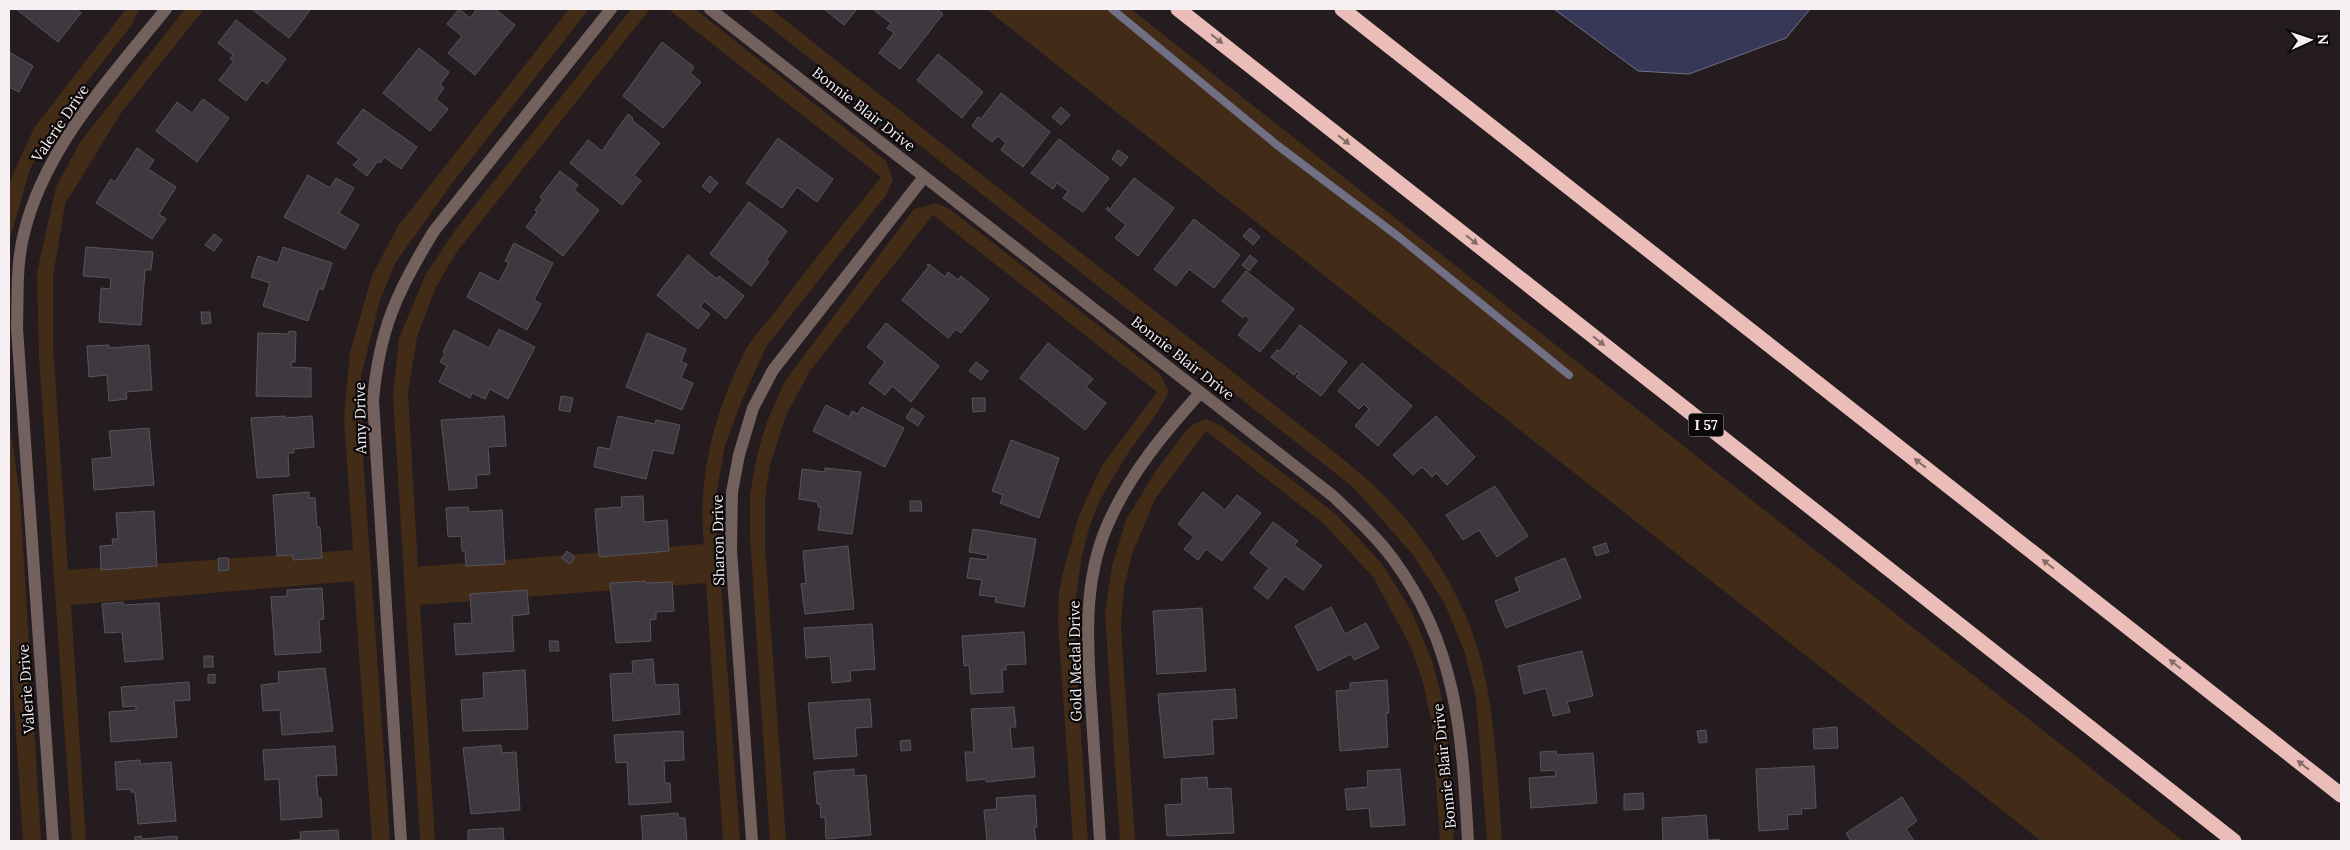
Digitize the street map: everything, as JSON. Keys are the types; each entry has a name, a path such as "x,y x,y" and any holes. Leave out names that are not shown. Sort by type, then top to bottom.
{"highway":[{"name":"I 57","path":"1178,9 2234,841"},
{"path":"1342,9 2341,795"}],"street":[{"name":"Valerie Drive","path":"53,841 15,384 18,273 23,235 34,197 58,151 101,90 166,9"},
{"name":"Amy Drive","path":"402,841 373,401 377,360 388,319 410,271 434,231 611,9"},
{"name":"Bonnie Blair Drive","path":"710,9 1346,508 1366,528 1393,559 1417,595 1438,640 1451,679 1460,722 1468,841"},
{"name":"Sharon Drive","path":"752,841 731,550 732,492 739,455 754,408 773,370 877,234 924,177"},
{"name":"Gold Medal Drive","path":"1100,841 1088,644 1090,595 1096,557 1106,527 1126,486 1160,438 1200,393"}],"shaded area":[{"path":"126,9 139,10 131,26 67,107 30,169 9,242 9,183 34,128"},
{"path":"185,9 204,9 121,113 65,204 53,276 53,346 68,570 353,550 344,417 350,352 372,276 398,226 569,9 589,9 453,182 396,262 380,300 361,376 362,443 390,841 372,841 354,581 71,605 86,841 72,841 39,357 37,272 56,187 81,141"},
{"path":"631,9 650,9 456,253 435,289 417,337 408,393 418,567 704,544 703,496 710,448 723,402 745,350 881,177 668,9 695,9 886,161 893,180 886,195 766,347 742,400 725,445 717,490 717,530 740,841 723,841 706,583 420,605 435,841 420,841 393,396 399,338 426,274 456,229"},
{"path":"747,9 771,9 1344,460 1382,493 1402,515 1420,537 1452,587 1465,613 1475,640 1483,668 1491,711 1502,841 1487,841 1476,698 1465,653 1444,602 1413,555 1354,488"},
{"path":"986,9 1131,9 2183,841 2041,841"},
{"path":"937,203 951,210 1159,373 1169,391 1101,499 1087,535 1080,566 1074,629 1088,841 1073,841 1058,623 1059,592 1078,518 1101,467 1157,392 933,215 810,371 786,415 770,465 765,498 765,548 786,841 770,841 750,537 750,494 758,451 768,419 785,381 914,209"},
{"path":"9,419 20,496 41,841 23,841 9,625"},
{"path":"1206,419 1223,427 1336,514 1383,565 1412,612 1432,661 1447,718 1454,841 1440,841 1432,723 1423,682 1411,647 1373,577 1324,524 1206,431 1155,499 1132,554 1124,588 1121,626 1135,841 1120,841 1105,613 1112,566 1126,520 1155,472 1186,431 1194,424"}],"water":[{"path":"1554,9 1810,9 1786,38 1689,74 1638,71"}],"building":[{"path":"16,9 75,9 81,13 58,42"},
{"path":"252,9 311,9 289,38"},
{"path":"459,9 470,18 477,9 495,9 515,25 475,75 448,53 462,36 447,24"},
{"path":"824,9 857,9 844,25"},
{"path":"876,9 936,9 943,14 900,69 879,53 894,33 887,28 891,23 875,11"},
{"path":"236,20 286,59 267,84 262,80 246,101 219,80 234,61 230,59 233,55 218,43"},
{"path":"662,42 694,67 690,73 701,82 663,128 623,96"},
{"path":"419,48 449,72 440,85 444,88 436,99 448,109 430,131 383,93"},
{"path":"9,52 33,66 19,92 9,87"},
{"path":"938,54 983,92 962,118 917,80"},
{"path":"1001,93 1050,132 1023,167 1001,150 1006,143 998,136 992,142 972,126 978,117 981,119"},
{"path":"203,99 229,118 197,162 156,131 177,102 192,113"},
{"path":"1061,107 1070,115 1061,125 1052,117"},
{"path":"363,109 417,147 401,169 384,157 380,163 378,161 367,176 353,165 359,159 337,143"},
{"path":"628,114 633,118 632,120 660,143 634,175 641,181 622,205 570,163 588,140 602,151"},
{"path":"778,138 833,179 817,202 797,187 782,208 746,183"},
{"path":"1059,139 1109,178 1083,212 1063,198 1068,191 1057,183 1053,189 1031,173"},
{"path":"137,148 154,160 148,169 176,187 159,214 166,219 152,239 96,203 111,179 115,182"},
{"path":"1118,150 1128,157 1121,166 1112,159"},
{"path":"560,171 578,185 574,190 599,210 563,256 526,227 537,212 535,210 543,199 540,197"},
{"path":"308,175 330,188 336,178 354,188 339,213 359,225 345,249 284,217"},
{"path":"710,176 718,183 710,193 702,186"},
{"path":"1134,178 1174,208 1138,256 1115,238 1126,225 1106,209 1108,207 1110,209"},
{"path":"749,202 787,231 766,260 769,262 751,286 710,254"},
{"path":"1194,219 1240,255 1214,288 1189,269 1176,286 1154,269"},
{"path":"1250,228 1260,237 1253,245 1243,236"},
{"path":"214,234 222,240 214,251 205,245"},
{"path":"514,243 553,263 534,300 541,304 527,330 467,297 480,272 499,282 509,263 505,261"},
{"path":"86,247 153,252 151,270 145,270 141,325 99,322 101,288 110,289 111,278 83,276"},
{"path":"283,247 332,263 323,290 319,288 308,321 263,306 270,283 251,277 258,256 278,263"},
{"path":"688,255 717,279 719,276 744,296 726,319 704,301 700,307 710,314 698,329 657,295"},
{"path":"1250,255 1257,261 1249,271 1242,265"},
{"path":"929,264 945,277 948,272 958,280 961,276 989,299 961,333 956,329 948,338 902,300"},
{"path":"1246,271 1294,309 1260,352 1238,335 1250,319 1245,315 1243,318 1222,301"},
{"path":"201,312 210,312 211,323 202,324"},
{"path":"886,323 939,366 911,402 892,386 885,395 869,383 885,362 867,347"},
{"path":"1300,325 1347,362 1321,396 1296,377 1299,373 1297,371 1294,375 1271,357 1277,350 1280,351"},
{"path":"499,329 535,347 508,399 490,389 485,399 472,393 470,398 439,382 447,366 440,362 454,330 489,348"},
{"path":"289,331 296,332 295,362 291,362 291,367 311,368 311,397 256,396 258,333 289,334"},
{"path":"647,333 686,349 681,362 687,364 681,378 693,383 682,410 626,387"},
{"path":"1048,343 1093,379 1086,387 1106,403 1085,430 1020,378"},
{"path":"109,345 109,348 149,345 152,390 126,392 127,399 109,401 107,375 89,377 87,346"},
{"path":"976,362 988,371 981,380 969,371"},
{"path":"1362,363 1412,406 1378,446 1355,426 1369,409 1364,404 1359,409 1338,391"},
{"path":"561,396 573,398 570,412 559,410"},
{"path":"972,398 985,398 985,411 973,412"},
{"path":"826,405 849,417 852,411 858,414 862,407 904,428 885,467 813,431"},
{"path":"912,408 924,416 918,426 906,418"},
{"path":"285,416 285,418 312,416 314,447 294,449 294,453 288,453 289,476 257,478 251,418"},
{"path":"504,416 506,446 488,447 490,474 476,475 477,488 449,490 441,420"},
{"path":"618,416 655,424 656,420 680,425 673,454 653,450 646,479 594,467 598,447 610,449"},
{"path":"1436,416 1475,457 1447,485 1436,473 1432,477 1422,467 1413,475 1393,455"},
{"path":"149,428 154,485 94,490 92,459 112,457 109,431"},
{"path":"1011,440 1059,458 1039,518 1000,503 1003,495 992,491"},
{"path":"825,468 861,472 852,534 818,530 821,507 818,507 818,502 799,499 802,469 825,472"},
{"path":"1495,486 1528,536 1497,557 1479,530 1463,540 1446,515"},
{"path":"309,492 309,498 315,498 317,527 320,527 322,558 293,560 292,555 277,556 273,495"},
{"path":"1203,492 1225,510 1237,495 1261,513 1222,561 1206,549 1198,560 1184,549 1194,537 1178,524"},
{"path":"643,496 644,522 667,520 669,551 599,557 595,509 622,507 621,497"},
{"path":"910,501 921,501 922,511 910,511"},
{"path":"468,507 469,512 502,510 505,564 466,566 461,536 448,537 446,508"},
{"path":"154,511 157,566 101,570 100,546 113,545 112,539 118,539 116,513"},
{"path":"1273,522 1298,541 1294,545 1322,566 1303,590 1285,576 1268,599 1254,588 1269,568 1250,553"},
{"path":"973,529 1036,539 1024,607 995,602 996,597 979,595 982,580 967,578 970,558 987,560 988,555 969,552"},
{"path":"1606,543 1609,552 1596,556 1593,547"},
{"path":"848,546 854,609 805,614 801,584 806,583 803,551"},
{"path":"567,551 575,557 570,564 562,558"},
{"path":"218,558 228,558 229,570 219,571"},
{"path":"1565,558 1581,598 1506,628 1495,601 1520,591 1515,578"},
{"path":"645,581 646,583 672,582 674,611 656,612 656,619 650,620 651,641 616,643 610,583"},
{"path":"322,588 324,619 319,620 321,652 275,655 271,597 287,596 287,590"},
{"path":"527,590 529,614 512,616 514,651 456,655 454,624 472,623 470,594"},
{"path":"123,602 124,605 159,603 163,659 125,662 122,632 105,633 102,604"},
{"path":"1331,607 1345,634 1366,623 1379,648 1354,660 1351,654 1318,671 1295,626"},
{"path":"1202,608 1206,671 1157,674 1153,611"},
{"path":"872,624 875,669 850,671 851,681 832,683 830,656 806,658 804,628"},
{"path":"1024,632 1026,664 1006,665 1006,670 1002,670 1003,692 971,694 969,665 964,666 962,636"},
{"path":"549,641 558,641 559,651 550,651"},
{"path":"1582,651 1593,696 1567,702 1570,712 1553,716 1546,688 1524,694 1518,666"},
{"path":"204,656 213,656 213,667 204,667"},
{"path":"653,659 655,685 678,684 680,714 613,721 610,674 633,673 632,661"},
{"path":"325,668 333,731 282,735 280,710 263,711 261,685 279,683 278,672"},
{"path":"525,670 528,729 463,731 461,700 484,698 483,673"},
{"path":"215,674 215,683 208,683 208,675"},
{"path":"1387,680 1389,713 1386,713 1388,747 1340,751 1336,691 1350,690 1350,683"},
{"path":"189,682 190,700 174,701 177,737 111,742 109,712 136,710 136,706 123,707 121,687"},
{"path":"1235,689 1237,718 1212,720 1214,754 1164,758 1158,694"},
{"path":"870,699 872,727 855,728 857,756 814,759 808,703"},
{"path":"1014,707 1016,727 1010,727 1012,749 1033,747 1035,777 986,782 986,779 967,781 965,752 974,752 971,709"},
{"path":"1837,727 1838,748 1814,749 1813,729"},
{"path":"1706,730 1707,742 1699,743 1697,731"},
{"path":"683,731 684,760 664,761 665,783 670,783 671,802 629,805 627,762 616,763 614,735"},
{"path":"910,740 911,750 901,751 900,741"},
{"path":"501,745 502,753 516,752 520,810 471,814 463,748"},
{"path":"335,746 337,775 316,776 318,798 321,798 322,817 281,820 279,779 265,780 263,750"},
{"path":"1556,751 1557,755 1593,753 1597,803 1531,808 1529,778 1556,776 1555,770 1541,771 1540,752"},
{"path":"140,760 140,764 171,762 176,821 138,824 135,792 131,792 131,789 117,790 115,762"},
{"path":"1814,766 1816,808 1801,809 1802,814 1787,815 1788,829 1759,831 1756,769"},
{"path":"854,769 854,776 866,775 871,835 826,839 825,817 821,818 820,804 817,804 814,772"},
{"path":"1400,769 1405,825 1371,827 1369,808 1347,810 1345,789 1368,787 1367,771"},
{"path":"1207,777 1208,789 1231,788 1234,833 1167,836 1165,805 1182,804 1181,779"},
{"path":"1643,793 1644,809 1624,810 1624,794"},
{"path":"1035,795 1037,827 1034,827 1036,841 987,841 984,810 997,809 996,798"},
{"path":"1902,797 1917,821 1906,829 1914,841 1851,841 1846,833"},
{"path":"678,813 678,818 685,818 687,841 643,841 641,816"},
{"path":"1706,815 1708,840 1719,839 1719,841 1663,841 1662,818"},
{"path":"503,828 504,841 468,841 468,830"},
{"path":"338,830 339,841 284,841 301,839 300,832"},
{"path":"141,836 142,839 177,836 177,841 135,841 135,837"}],"waterway":[{"path":"1112,9 1277,145 1399,237 1569,375"}]}
